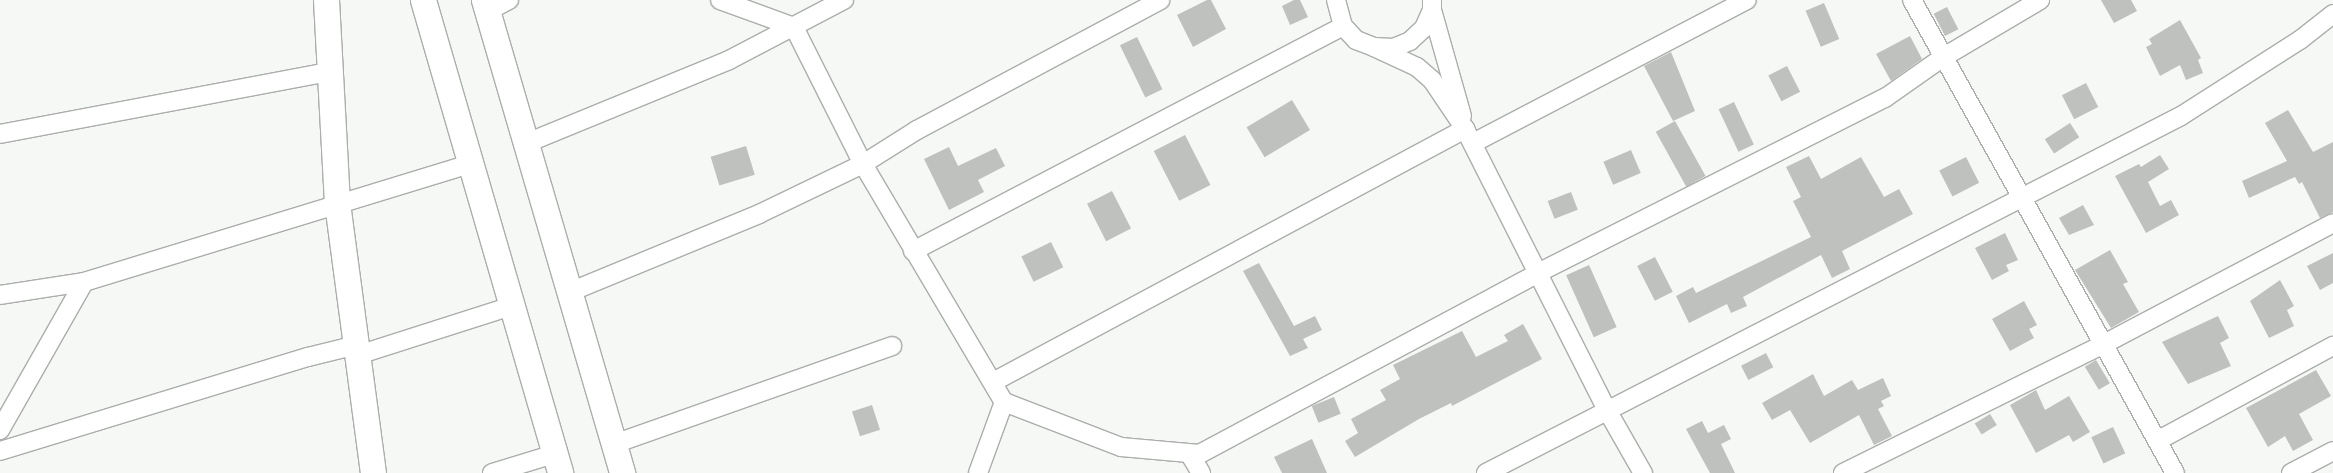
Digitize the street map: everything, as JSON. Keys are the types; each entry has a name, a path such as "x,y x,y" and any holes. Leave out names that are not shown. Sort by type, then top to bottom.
{"main road":[{"path":"326,0 328,72 337,203 373,473"},
{"path":"423,0 557,464"},
{"path":"494,4 527,143 622,473"}],"street":[{"path":"720,0 794,27 863,164 1004,402 1121,447 1200,454"},
{"path":"527,143 729,60 844,0"},
{"path":"570,292 759,214 863,164 917,130 1160,0"},
{"path":"1336,0 1343,26 1356,40 1417,67 1432,80 1469,136 1536,274 1607,410 1643,473"},
{"path":"993,382 1469,136 1747,0"},
{"path":"1912,0 1942,58 2175,473"},
{"path":"1201,473 1192,458 1536,274 1885,98 1942,58 2040,0"},
{"path":"1374,47 1393,48 1410,41 1424,28 1432,5"},
{"path":"1432,5 1469,136"},
{"path":"1486,473 2021,200 2181,116 2300,40 2333,14"},
{"path":"913,251 1343,26"},
{"path":"0,134 328,72"},
{"path":"0,295 84,282 337,203 471,164"},
{"path":"1843,473 2102,345 2333,223"},
{"path":"0,430 84,282"},
{"path":"0,451 298,359 357,350 512,306"},
{"path":"614,444 892,346"},
{"path":"2157,441 2333,346"},
{"path":"978,473 1004,402"},
{"path":"2291,473 2333,451"},
{"path":"492,473 557,464"}],"building":[{"path":"1207,0 1211,0 1226,29 1193,47 1177,15"},
{"path":"1294,0 1300,0 1308,17 1290,25 1282,6"},
{"path":"2101,0 2131,0 2137,11 2114,23"},
{"path":"1824,3 1839,39 1821,47 1806,11"},
{"path":"1947,7 1958,29 1945,36 1934,14"},
{"path":"2180,20 2201,58 2198,60 2203,73 2186,80 2180,65 2160,76 2146,47 2152,44 2149,39"},
{"path":"1910,36 1922,59 1891,81 1876,54"},
{"path":"1137,37 1162,89 1145,97 1120,45"},
{"path":"1671,52 1695,111 1673,121 1644,66"},
{"path":"1787,66 1800,92 1781,101 1768,76"},
{"path":"2086,83 2098,107 2074,119 2062,95"},
{"path":"1292,100 1310,130 1265,157 1247,127"},
{"path":"1734,102 1754,145 1738,152 1719,109"},
{"path":"2288,110 2313,152 2333,142 2333,212 2320,218 2302,182 2299,184 2295,177 2249,198 2242,181 2287,161 2265,123"},
{"path":"1675,121 1706,176 1686,187 1656,132"},
{"path":"2070,123 2079,137 2054,154 2045,139"},
{"path":"1185,135 1210,185 1179,201 1154,151"},
{"path":"746,146 755,175 719,186 711,157"},
{"path":"949,147 958,166 996,148 1005,166 978,180 984,192 949,210 924,159"},
{"path":"1631,150 1641,173 1613,185 1603,162"},
{"path":"2160,155 2169,169 2148,182 2160,206 2171,200 2179,215 2146,233 2115,176 2139,164 2141,167"},
{"path":"1809,156 1821,179 1861,157 1884,197 1899,189 1913,214 1842,251 1850,269 1832,278 1821,255 1743,297 1747,306 1731,313 1727,304 1689,323 1676,296 1693,287 1696,293 1811,237 1793,201 1801,197 1786,167"},
{"path":"1966,157 1979,183 1952,196 1939,171"},
{"path":"1112,191 1131,228 1106,241 1087,204"},
{"path":"1571,192 1578,210 1554,219 1548,201"},
{"path":"2083,205 2094,225 2069,235 2059,218"},
{"path":"2005,233 2018,260 2006,265 2009,271 1992,280 1975,248"},
{"path":"1051,242 1063,267 1034,282 1021,256"},
{"path":"2110,250 2128,282 2123,284 2139,312 2111,328 2075,270"},
{"path":"2333,253 2333,283 2320,290 2307,266"},
{"path":"1655,257 1673,292 1655,301 1637,266"},
{"path":"1259,263 1294,326 1315,316 1322,330 1303,339 1308,348 1290,356 1243,271"},
{"path":"1589,265 1617,327 1594,337 1566,275"},
{"path":"2280,280 2294,306 2287,310 2294,326 2269,338 2250,301"},
{"path":"2024,301 2037,325 2029,329 2034,338 2010,351 1992,319"},
{"path":"2218,316 2229,338 2220,343 2231,366 2188,384 2162,342"},
{"path":"1523,324 1542,359 1452,406 1451,403 1419,419 1355,457 1345,441 1358,433 1351,419 1386,400 1380,390 1400,379 1393,365 1462,331 1476,357 1508,341 1504,335"},
{"path":"1766,353 1773,367 1748,380 1741,366"},
{"path":"2096,360 2110,383 2099,390 2085,367"},
{"path":"2316,370 2331,396 2299,414 2313,440 2293,451 2285,436 2268,447 2246,408"},
{"path":"1813,374 1824,396 1852,380 1858,390 1883,378 1891,396 1881,401 1884,406 1878,409 1892,436 1874,445 1859,415 1810,443 1790,410 1772,420 1762,403"},
{"path":"2036,390 2045,410 2069,396 2090,432 2073,442 2069,435 2036,453 2010,405"},
{"path":"1334,397 1341,414 1318,423 1312,406"},
{"path":"872,405 880,430 860,436 852,411"},
{"path":"1990,414 1997,425 1982,435 1975,424"},
{"path":"1702,421 1708,433 1724,425 1731,439 1721,444 1735,473 1710,473 1686,429"},
{"path":"2113,427 2125,453 2104,463 2091,437"},
{"path":"1312,439 1327,473 1282,473 1274,457"}]}
